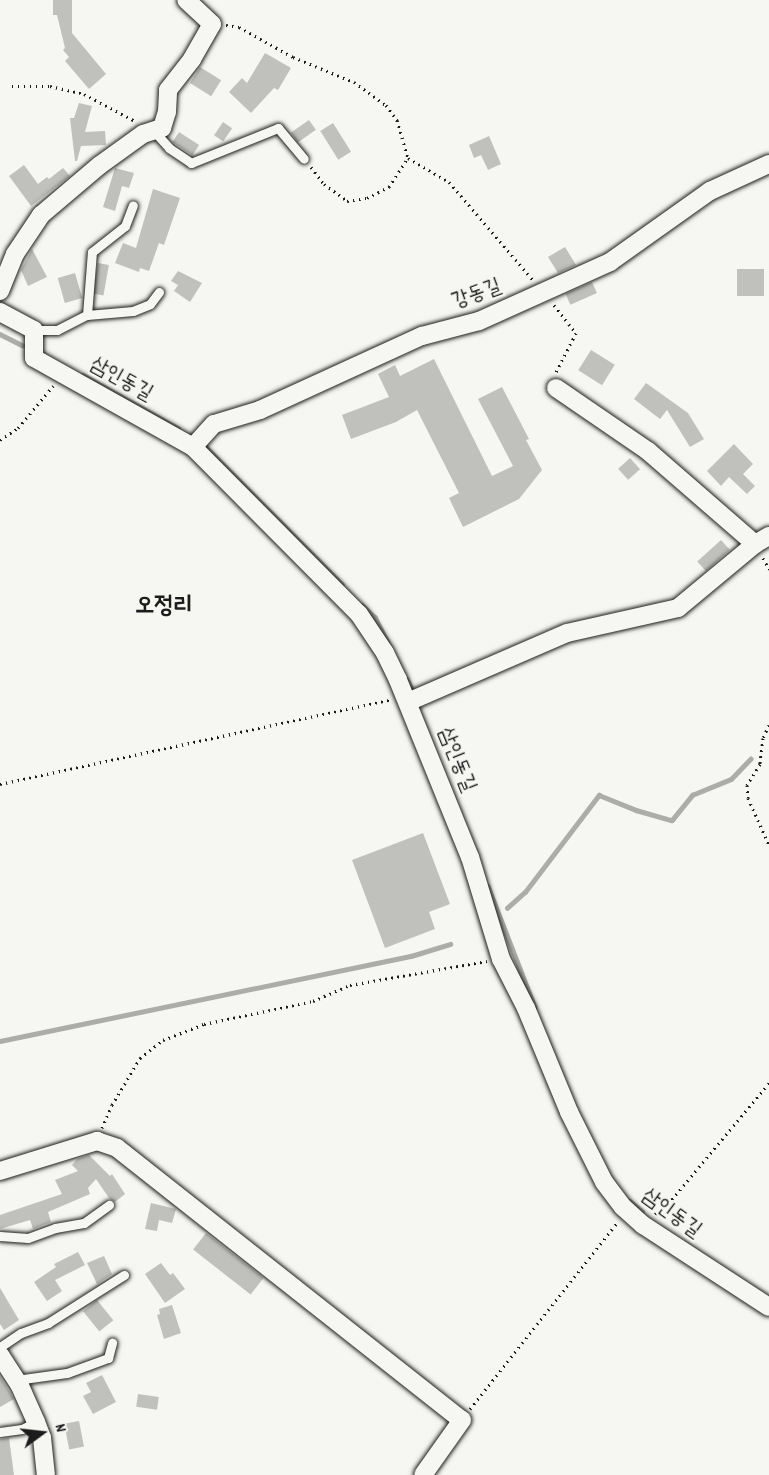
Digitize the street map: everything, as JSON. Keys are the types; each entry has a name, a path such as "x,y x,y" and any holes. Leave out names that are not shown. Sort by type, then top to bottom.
{"street":[{"path":"0,291 15,254 41,215 100,165 143,134 162,128 167,112 168,90 192,59 212,24 186,0"},
{"name":"강동길","path":"193,447 214,424 260,410 422,336 478,321 610,262 710,190 769,164"},
{"path":"0,312 34,330"},
{"name":"삼인동길","path":"34,330 34,358 193,447 360,614 385,653 407,699 470,856 501,959 526,1008 590,1157 604,1182 627,1211 643,1225 769,1307"},
{"path":"407,699 567,633 678,608 762,540 648,451 556,388"},
{"path":"0,1171 97,1141 117,1148 462,1420 423,1475"},
{"path":"0,1355 16,1380 36,1422 42,1438 46,1475"}],"lane":[{"path":"153,130 191,163 278,128 304,159"},
{"path":"87,315 92,252 124,226 133,204"},
{"path":"34,330 57,330 87,315 133,311 150,304 159,292"},
{"path":"0,1236 28,1238 55,1228 84,1223 109,1205"},
{"path":"0,1347 21,1333 48,1323 124,1275"},
{"path":"16,1380 67,1373 108,1358 112,1343"},
{"path":"0,1432 22,1429 36,1422"}],"path":[{"path":"210,21 239,27 293,57 354,82 386,105 397,120 408,158 449,182 544,292 576,333 556,373 556,388"},
{"path":"12,86 50,86 84,94 153,130"},
{"path":"304,159 324,184 347,201 367,198 389,187 408,158"},
{"path":"0,440 18,428 64,374"},
{"path":"0,784 407,699"},
{"path":"769,724 763,738 760,764 747,785 748,798 769,844"},
{"path":"97,1141 112,1105 141,1058 163,1040 204,1024 313,1001 350,985 454,964 501,959"},
{"path":"643,1225 668,1204 769,1083"},
{"path":"462,1420 627,1211"}],"building":[{"path":"53,0 72,0 72,33 106,74 89,89 65,61 69,57 63,50 65,48 57,15 53,15"},
{"path":"265,53 291,68 278,90 274,88 251,113 229,92 242,78 247,83"},
{"path":"200,67 221,80 211,96 190,83"},
{"path":"79,103 92,106 85,132 105,131 106,145 81,146 77,161 75,161 70,118 74,118"},
{"path":"309,120 316,130 298,142 291,133"},
{"path":"223,122 232,128 223,141 214,135"},
{"path":"333,123 351,152 338,160 320,131"},
{"path":"179,132 199,145 193,155 172,142"},
{"path":"489,136 501,164 488,170 481,155 474,158 469,145"},
{"path":"24,165 38,184 63,168 70,176 31,206 9,176"},
{"path":"115,168 134,173 129,188 122,186 115,211 103,207"},
{"path":"153,189 180,198 164,245 159,243 149,271 140,268 139,272 115,263 123,243 136,248"},
{"path":"565,247 576,265 558,273 548,257"},
{"path":"32,249 47,277 28,286 21,270"},
{"path":"98,263 109,265 103,295 93,294"},
{"path":"737,269 764,269 764,296 737,296"},
{"path":"178,271 202,283 190,302 174,291 178,285 171,281"},
{"path":"75,273 82,298 65,303 58,278"},
{"path":"592,282 597,293 570,305 566,294"},
{"path":"591,350 615,365 602,385 578,370"},
{"path":"434,359 492,476 513,466 478,399 502,387 542,470 519,499 463,527 449,498 459,493 417,410 396,422 351,439 342,415 389,397 378,374 395,365 400,376"},
{"path":"646,383 688,413 704,439 690,447 667,410 660,419 634,399"},
{"path":"734,444 753,464 743,474 755,486 747,494 729,477 721,486 707,471"},
{"path":"630,458 640,469 628,480 618,469"},
{"path":"721,540 730,550 706,571 697,561"},
{"path":"423,833 450,904 429,912 435,929 385,948 352,860"},
{"path":"89,1155 110,1176 112,1174 125,1194 115,1202 109,1198 96,1179 88,1188 90,1194 48,1212 51,1222 33,1229 30,1220 0,1229 0,1215 62,1194 55,1180 78,1171 72,1165 77,1159"},
{"path":"151,1203 176,1209 172,1223 159,1220 157,1231 145,1229"},
{"path":"206,1233 264,1278 251,1294 193,1250"},
{"path":"78,1252 85,1265 55,1280 62,1291 47,1301 34,1282 56,1267 54,1264"},
{"path":"104,1256 112,1274 97,1284 87,1263"},
{"path":"161,1263 170,1275 173,1273 185,1289 165,1303 145,1274"},
{"path":"0,1288 19,1320 4,1330 0,1324"},
{"path":"97,1300 113,1320 99,1332 83,1311"},
{"path":"172,1305 181,1333 164,1339 157,1315 160,1314 159,1309"},
{"path":"102,1375 116,1402 93,1414 83,1396 91,1392 86,1383"},
{"path":"0,1376 14,1399 0,1407"},
{"path":"138,1394 159,1397 157,1410 136,1407"},
{"path":"79,1421 84,1447 69,1449 64,1424"},
{"path":"9,1438 14,1475 0,1475 0,1439"}],"waterway":[{"path":"0,334 22,345"},
{"path":"83,375 178,428"},
{"path":"206,447 342,584"},
{"path":"362,605 375,617 388,642"},
{"path":"407,679 411,687"},
{"path":"507,908 525,892 599,795 636,810 672,820 692,795 731,779 750,759"},
{"path":"488,886 535,1007"},
{"path":"0,1041 411,956 450,944"},
{"path":"630,1201 642,1211"}],"district":[{"name":"오정리","path":"164,608"}]}
